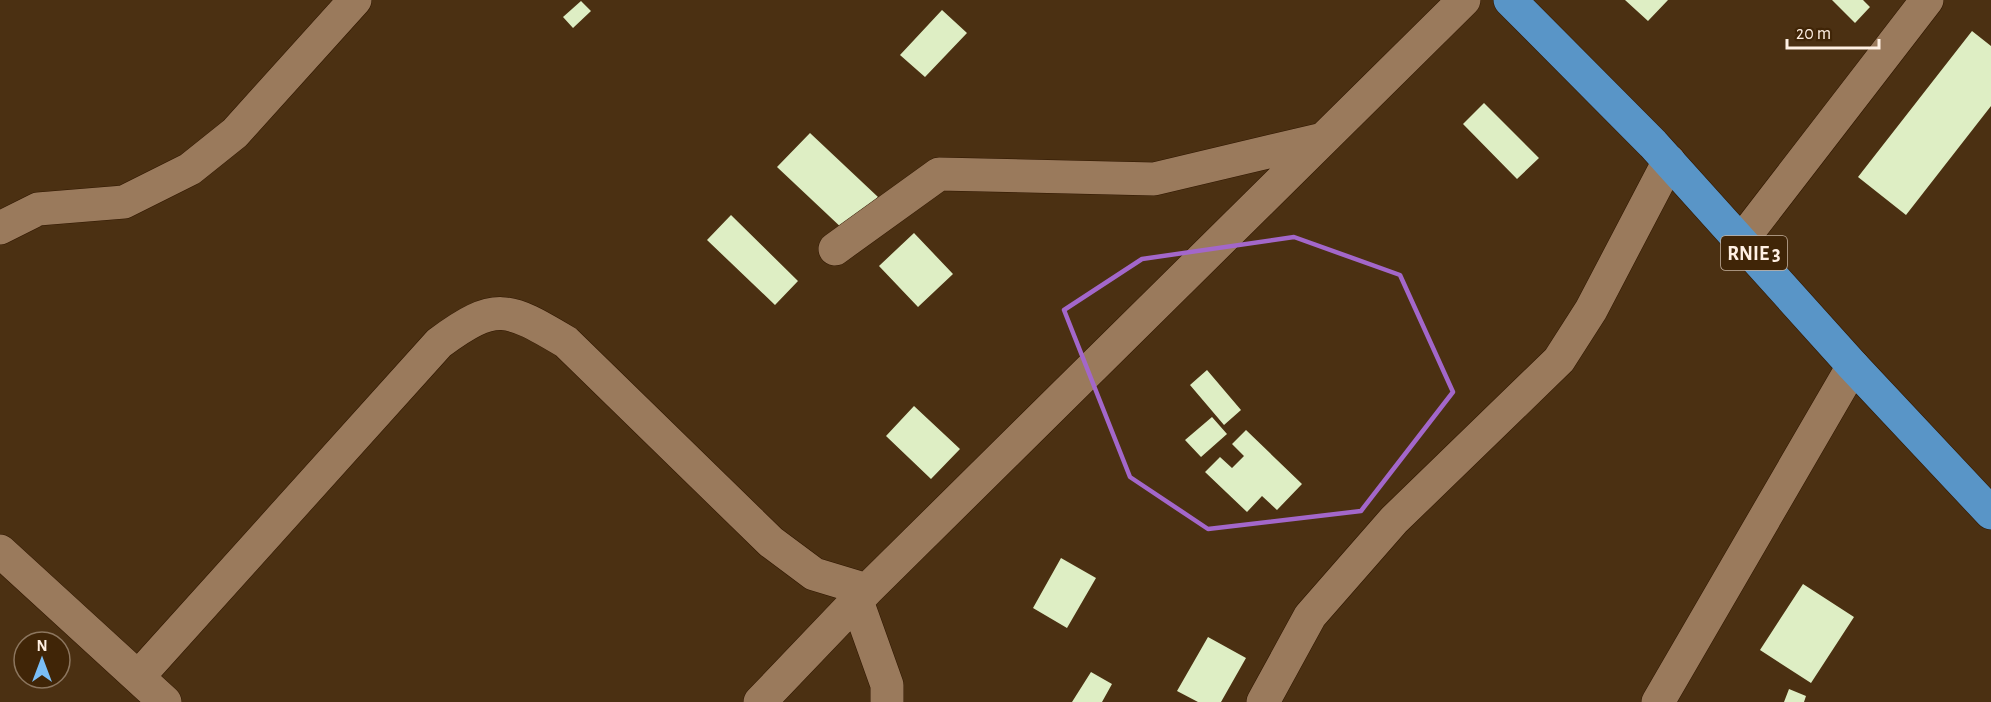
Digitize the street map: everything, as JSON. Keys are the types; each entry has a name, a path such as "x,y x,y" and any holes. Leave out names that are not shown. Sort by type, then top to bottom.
{"highway":[{"name":"RNIE 3","path":"1510,0 1669,161 1853,366 1991,513"}],"street":[{"path":"0,228 38,209 124,202 190,169 235,133 355,0"},
{"path":"760,702 862,595 1464,0"},
{"path":"1742,240 1927,0"},
{"path":"835,249 939,174 1154,179 1323,140"},
{"path":"1263,702 1310,616 1394,520 1558,360 1592,310 1669,161"},
{"path":"138,677 439,343 470,320 497,312 529,320 566,342 771,542 814,574 862,595"},
{"path":"1658,702 1853,366"},
{"path":"0,551 165,702"},
{"path":"862,595 887,686 887,702"}],"highlighted area":[{"path":"1294,237 1400,275 1453,392 1361,511 1208,529 1130,477 1064,310 1142,259"}],"building":[{"path":"1625,0 1668,0 1648,21"},
{"path":"1832,0 1863,0 1870,7 1855,23"},
{"path":"581,1 591,11 573,28 563,17"},
{"path":"942,10 967,33 925,77 900,55"},
{"path":"1972,31 1991,46 1991,106 1906,215 1858,177"},
{"path":"1484,103 1539,158 1517,179 1463,124"},
{"path":"810,133 878,197 845,231 777,167"},
{"path":"731,215 798,281 775,305 707,240"},
{"path":"914,233 953,274 918,307 879,266"},
{"path":"1207,370 1241,410 1224,425 1190,385"},
{"path":"914,406 960,449 931,479 886,436"},
{"path":"1212,417 1227,434 1201,457 1185,440"},
{"path":"1246,430 1302,484 1277,510 1262,496 1247,512 1205,472 1220,457 1232,468 1244,456 1232,444"},
{"path":"1061,558 1096,578 1067,628 1033,608"},
{"path":"1803,584 1854,617 1811,683 1760,650"},
{"path":"1208,637 1246,658 1221,702 1198,702 1177,691"},
{"path":"1091,672 1112,684 1102,702 1072,702"},
{"path":"1789,689 1806,696 1804,702 1784,702"}]}
